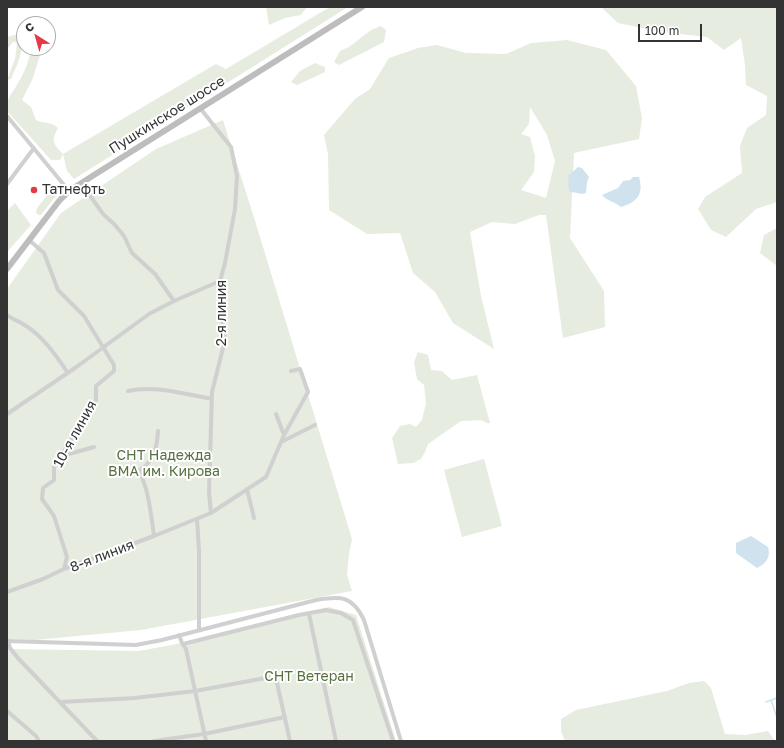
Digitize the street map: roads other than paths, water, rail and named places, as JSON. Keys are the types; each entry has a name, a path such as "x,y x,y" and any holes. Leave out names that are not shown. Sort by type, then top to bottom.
{"main road":[{"name":"Пушкинское шоссе","path":"7,269 48,213 70,191 362,7"}],"street":[{"name":"2-я линия","path":"200,108 231,147 237,176 235,210 220,281 219,299 225,337 212,392 209,492 211,512"},
{"path":"7,116 70,191"},
{"path":"7,184 34,148"},
{"path":"83,182 103,214 116,225 124,236 132,253 155,274 174,301"},
{"path":"29,240 46,256 58,290 84,316 104,347"},
{"path":"7,414 68,373 149,314 174,301 220,281"},
{"path":"7,315 36,334 53,351 68,373"},
{"name":"10-я линия","path":"64,570 67,557 54,516 42,498 43,488 54,480 54,467 96,400 96,386 114,370 114,365 104,347"},
{"path":"199,630 199,551 196,519 211,512 266,477 284,435 308,392 300,369 291,371"},
{"path":"128,391 140,388 158,389 212,398"},
{"path":"276,414 284,435"},
{"path":"281,443 315,425"},
{"path":"154,536 151,511 145,486 140,476 140,470 150,462 157,446 158,431"},
{"path":"61,456 94,447"},
{"path":"247,489 254,518"},
{"name":"8-я линия","path":"7,592 196,519"},
{"path":"97,741 17,657 10,648 8,641 136,645 162,640 316,600 341,597 354,604 364,620 401,741"},
{"path":"183,644 326,610 341,613 353,620 393,741"},
{"path":"309,614 336,741"},
{"path":"179,635 186,649 206,741"},
{"path":"61,702 135,698 195,691 271,677 277,683 290,741"},
{"path":"7,711 36,736 39,741"},
{"path":"154,741 204,734 285,717"}],"water":[{"path":"578,167 582,168 589,177 586,193 582,194 570,192 569,190 568,176"},
{"path":"633,177 639,177 641,189 638,197 631,203 621,207 606,199 602,195 618,188 623,181 630,180"},
{"path":"751,536 768,547 769,551 767,560 757,568 736,553 736,543"}],"waterway":[{"path":"766,702 777,698"},
{"path":"771,700 777,718"}],"place":[{"name":"Татнефть","path":"34,190"}],"park label":[{"name":"СНТ Надежда ВМА им. Кирова","path":"164,464"},
{"name":"СНТ Ветеран","path":"309,677"}]}
